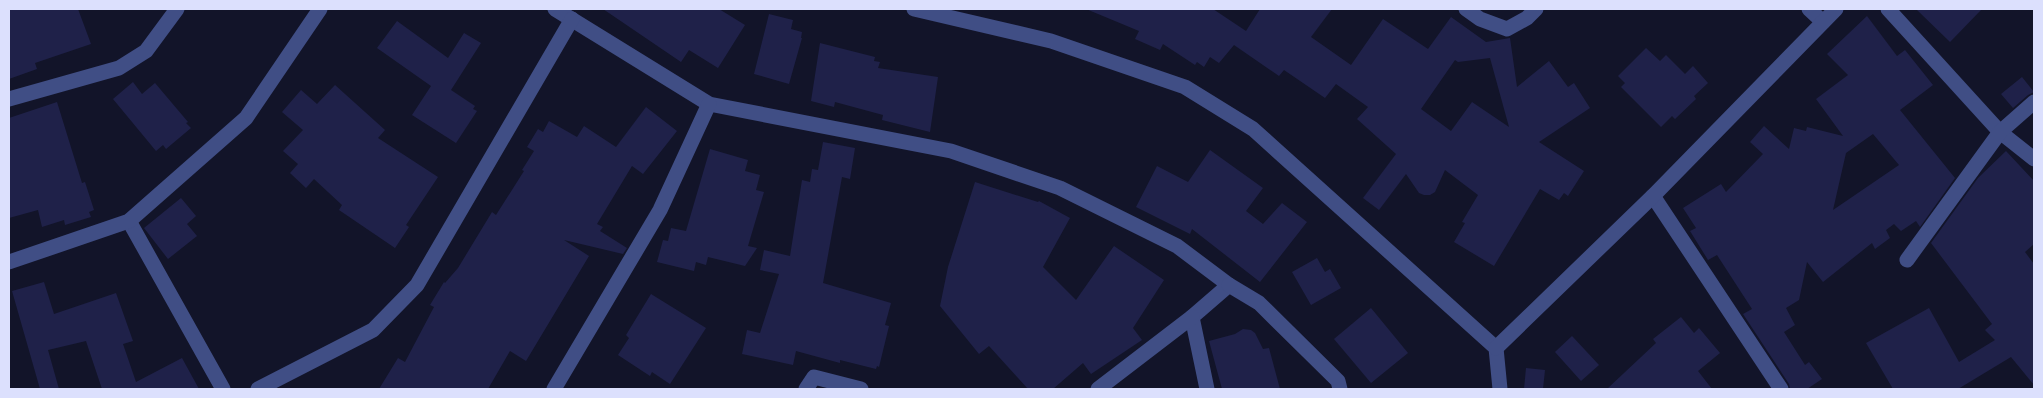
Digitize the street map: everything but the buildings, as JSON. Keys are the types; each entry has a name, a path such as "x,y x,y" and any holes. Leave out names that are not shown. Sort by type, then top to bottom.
{"street":[{"path":"9,99 119,68 146,52 177,9"},
{"path":"9,262 129,221 246,118 320,9"},
{"path":"554,9 710,104 951,151 1060,188 1177,246 1229,285 1259,303 1338,381 1340,389"},
{"path":"914,9 1051,41 1185,88 1253,129 1496,348 1500,389"},
{"path":"1466,9 1480,19 1507,29 1527,18 1536,9"},
{"path":"1809,9 1823,22"},
{"path":"1496,348 1653,196 1836,9"},
{"path":"1888,9 2000,132 2034,159"},
{"path":"258,389 374,330 417,284 572,19"},
{"path":"1907,260 2000,132 2034,102"},
{"path":"554,389 660,210 710,104"},
{"path":"1653,196 1781,389"},
{"path":"129,221 223,389"},
{"path":"1098,389 1192,317 1229,285"},
{"path":"1192,317 1207,389"},
{"path":"806,389 814,377 861,389"}]}
